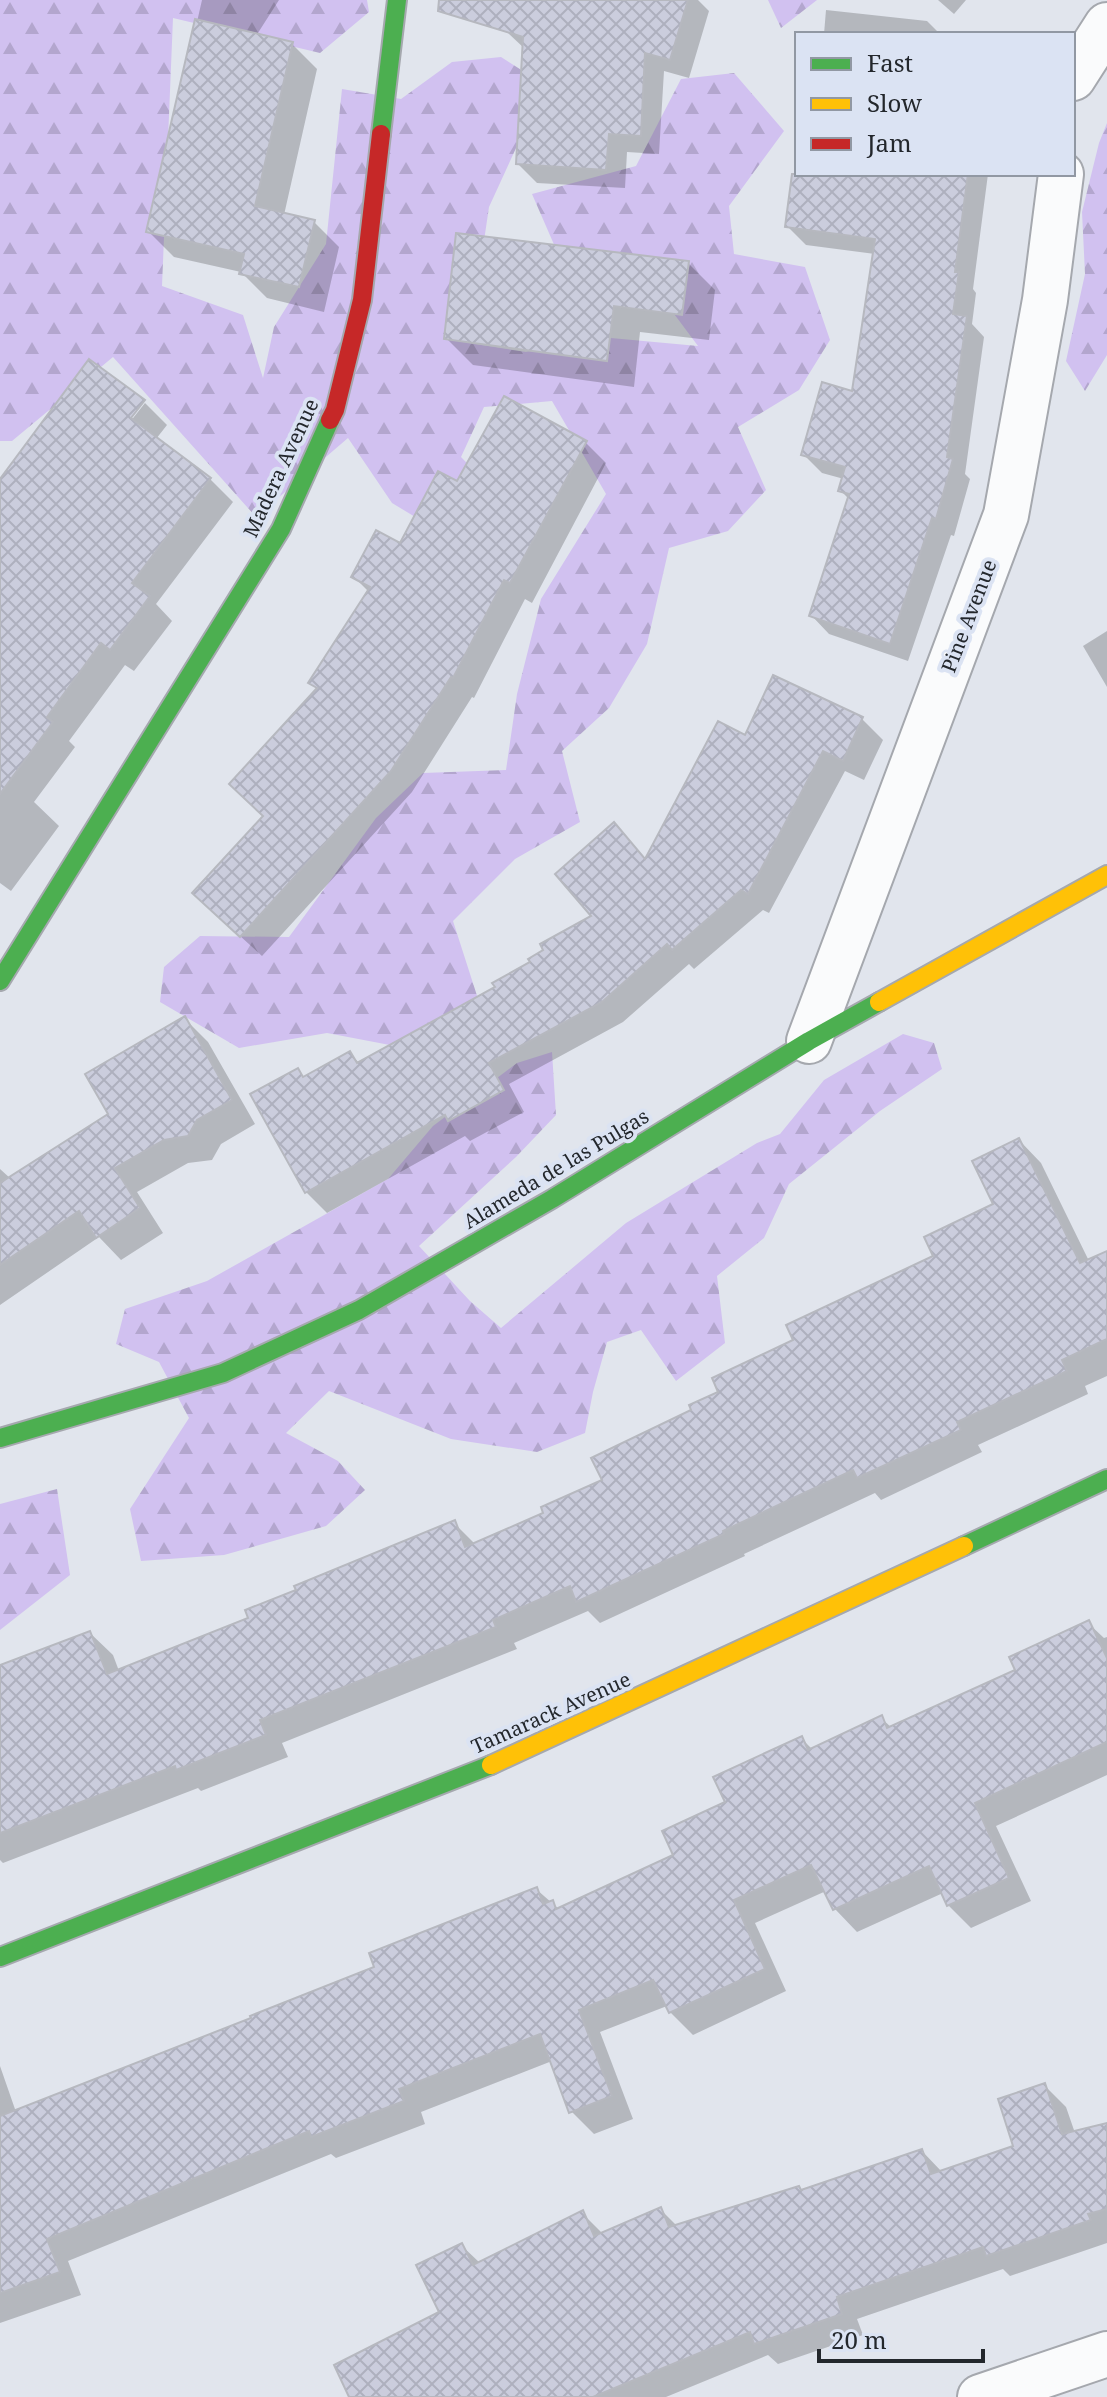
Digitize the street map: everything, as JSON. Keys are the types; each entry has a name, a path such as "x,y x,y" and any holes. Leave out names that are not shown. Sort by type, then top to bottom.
{"street":[{"name":"Madera Avenue","path":"0,981 281,529 335,410 362,300 397,0"},
{"path":"1075,75 1107,25"},
{"name":"Pine Avenue","path":"809,1041 1006,515 1045,300 1061,176"},
{"name":"Alameda de las Pulgas","path":"0,1438 223,1373 359,1310 552,1199 809,1041 1107,875"},
{"name":"Tamarack Avenue","path":"0,1957 507,1759 1107,1479"},
{"path":"980,2397 1107,2354"}],"green space":[{"path":"0,0 367,0 369,12 320,53 173,18 162,286 243,315 263,378 274,327 326,244 342,89 401,99 452,62 501,57 545,85 489,207 469,343 526,352 578,335 698,346 660,295 566,272 532,194 636,166 681,79 734,73 784,131 729,206 734,254 805,267 830,340 799,390 738,427 766,490 728,531 669,548 647,644 609,708 562,751 580,822 515,859 453,921 480,1005 416,1050 327,1033 239,1048 160,1002 164,967 200,936 289,937 376,818 423,773 506,770 517,694 541,599 606,494 552,401 484,407 461,457 494,491 465,547 392,503 348,438 256,517 113,357 12,441 0,441"},
{"path":"768,0 817,0 781,28"},
{"path":"1107,123 1107,355 1085,391 1066,361 1085,274 1082,212"},
{"path":"903,1034 934,1043 942,1069 880,1111 789,1184 764,1238 717,1276 725,1343 676,1381 641,1330 607,1342 585,1433 537,1452 451,1439 329,1391 286,1433 338,1461 365,1490 326,1526 224,1555 141,1561 130,1509 189,1418 159,1362 116,1344 125,1309 207,1281 388,1179 433,1126 517,1063 552,1052 556,1115 516,1157 419,1246 470,1301 501,1328 626,1223 757,1143 780,1134 824,1080"},
{"path":"57,1489 70,1575 0,1630 0,1504"}],"building":[{"path":"439,0 688,0 670,60 645,53 641,136 609,134 606,170 516,164 523,37 438,11"},
{"path":"195,19 293,42 255,206 315,220 299,287 239,274 244,254 146,232"},
{"path":"792,174 968,176 955,272 959,272 953,314 967,316 947,457 953,459 936,519 932,518 890,644 809,616 849,494 838,491 845,467 801,455 822,382 852,391 875,239 785,227"},
{"path":"456,233 689,261 682,315 614,306 607,361 444,339"},
{"path":"89,359 145,400 131,418 211,478 132,583 150,596 110,650 101,643 47,717 53,722 0,794 0,479"},
{"path":"504,396 587,441 510,583 504,580 453,678 391,771 240,937 192,893 263,816 229,784 317,688 308,683 370,587 351,577 376,530 400,543 438,471 457,481"},
{"path":"773,675 863,717 843,761 823,751 748,894 741,890 672,950 667,944 602,1002 489,1063 504,1090 448,1121 445,1115 305,1193 250,1094 298,1068 303,1077 350,1051 357,1063 495,987 492,983 530,962 528,959 543,950 540,944 591,916 555,874 614,822 645,859 718,721 745,735"},
{"path":"185,1016 232,1100 197,1120 188,1136 164,1140 115,1168 140,1208 96,1238 79,1211 0,1265 0,1183 108,1114 85,1074"},
{"path":"1019,1138 1080,1263 1107,1251 1107,1339 1062,1360 1067,1371 957,1422 961,1430 857,1478 853,1470 576,1602 570,1586 493,1620 496,1627 260,1720 266,1735 0,1833 0,1665 90,1631 107,1674 248,1618 245,1610 296,1590 294,1586 455,1520 465,1547 543,1513 541,1507 602,1480 591,1458 691,1410 689,1405 718,1392 712,1378 793,1340 786,1325 933,1256 924,1237 993,1204 972,1161"},
{"path":"1089,1620 1107,1658 1107,1742 975,1803 1009,1878 947,1906 929,1866 833,1910 811,1865 734,1900 765,1969 669,2013 653,1980 579,2010 612,2096 569,2113 540,2034 399,2089 404,2101 311,2137 309,2131 47,2239 60,2272 0,2293 0,2116 374,1967 369,1953 537,1887 543,1904 553,1900 556,1909 673,1855 662,1831 725,1802 713,1777 802,1736 808,1750 882,1715 887,1728 1015,1670 1009,1657"},
{"path":"1045,2083 1062,2134 1107,2123 1107,2209 1088,2214 1091,2220 986,2256 983,2247 837,2297 842,2314 754,2344 750,2332 593,2397 349,2397 334,2365 439,2312 416,2265 462,2243 473,2265 583,2210 594,2236 661,2207 669,2227 799,2186 801,2190 922,2149 931,2174 1013,2146 998,2099"}],"traffic: fast":[{"path":"381,134 397,0"},
{"path":"0,981 281,529 330,420"},
{"path":"0,1438 223,1373 359,1310 552,1199 809,1041 879,1002"},
{"path":"964,1546 1107,1479"},
{"path":"0,1957 491,1765"}],"traffic: slow":[{"path":"879,1002 1107,875"},
{"path":"491,1765 964,1546"}],"traffic: jam":[{"path":"330,420 362,300 381,134"}]}
